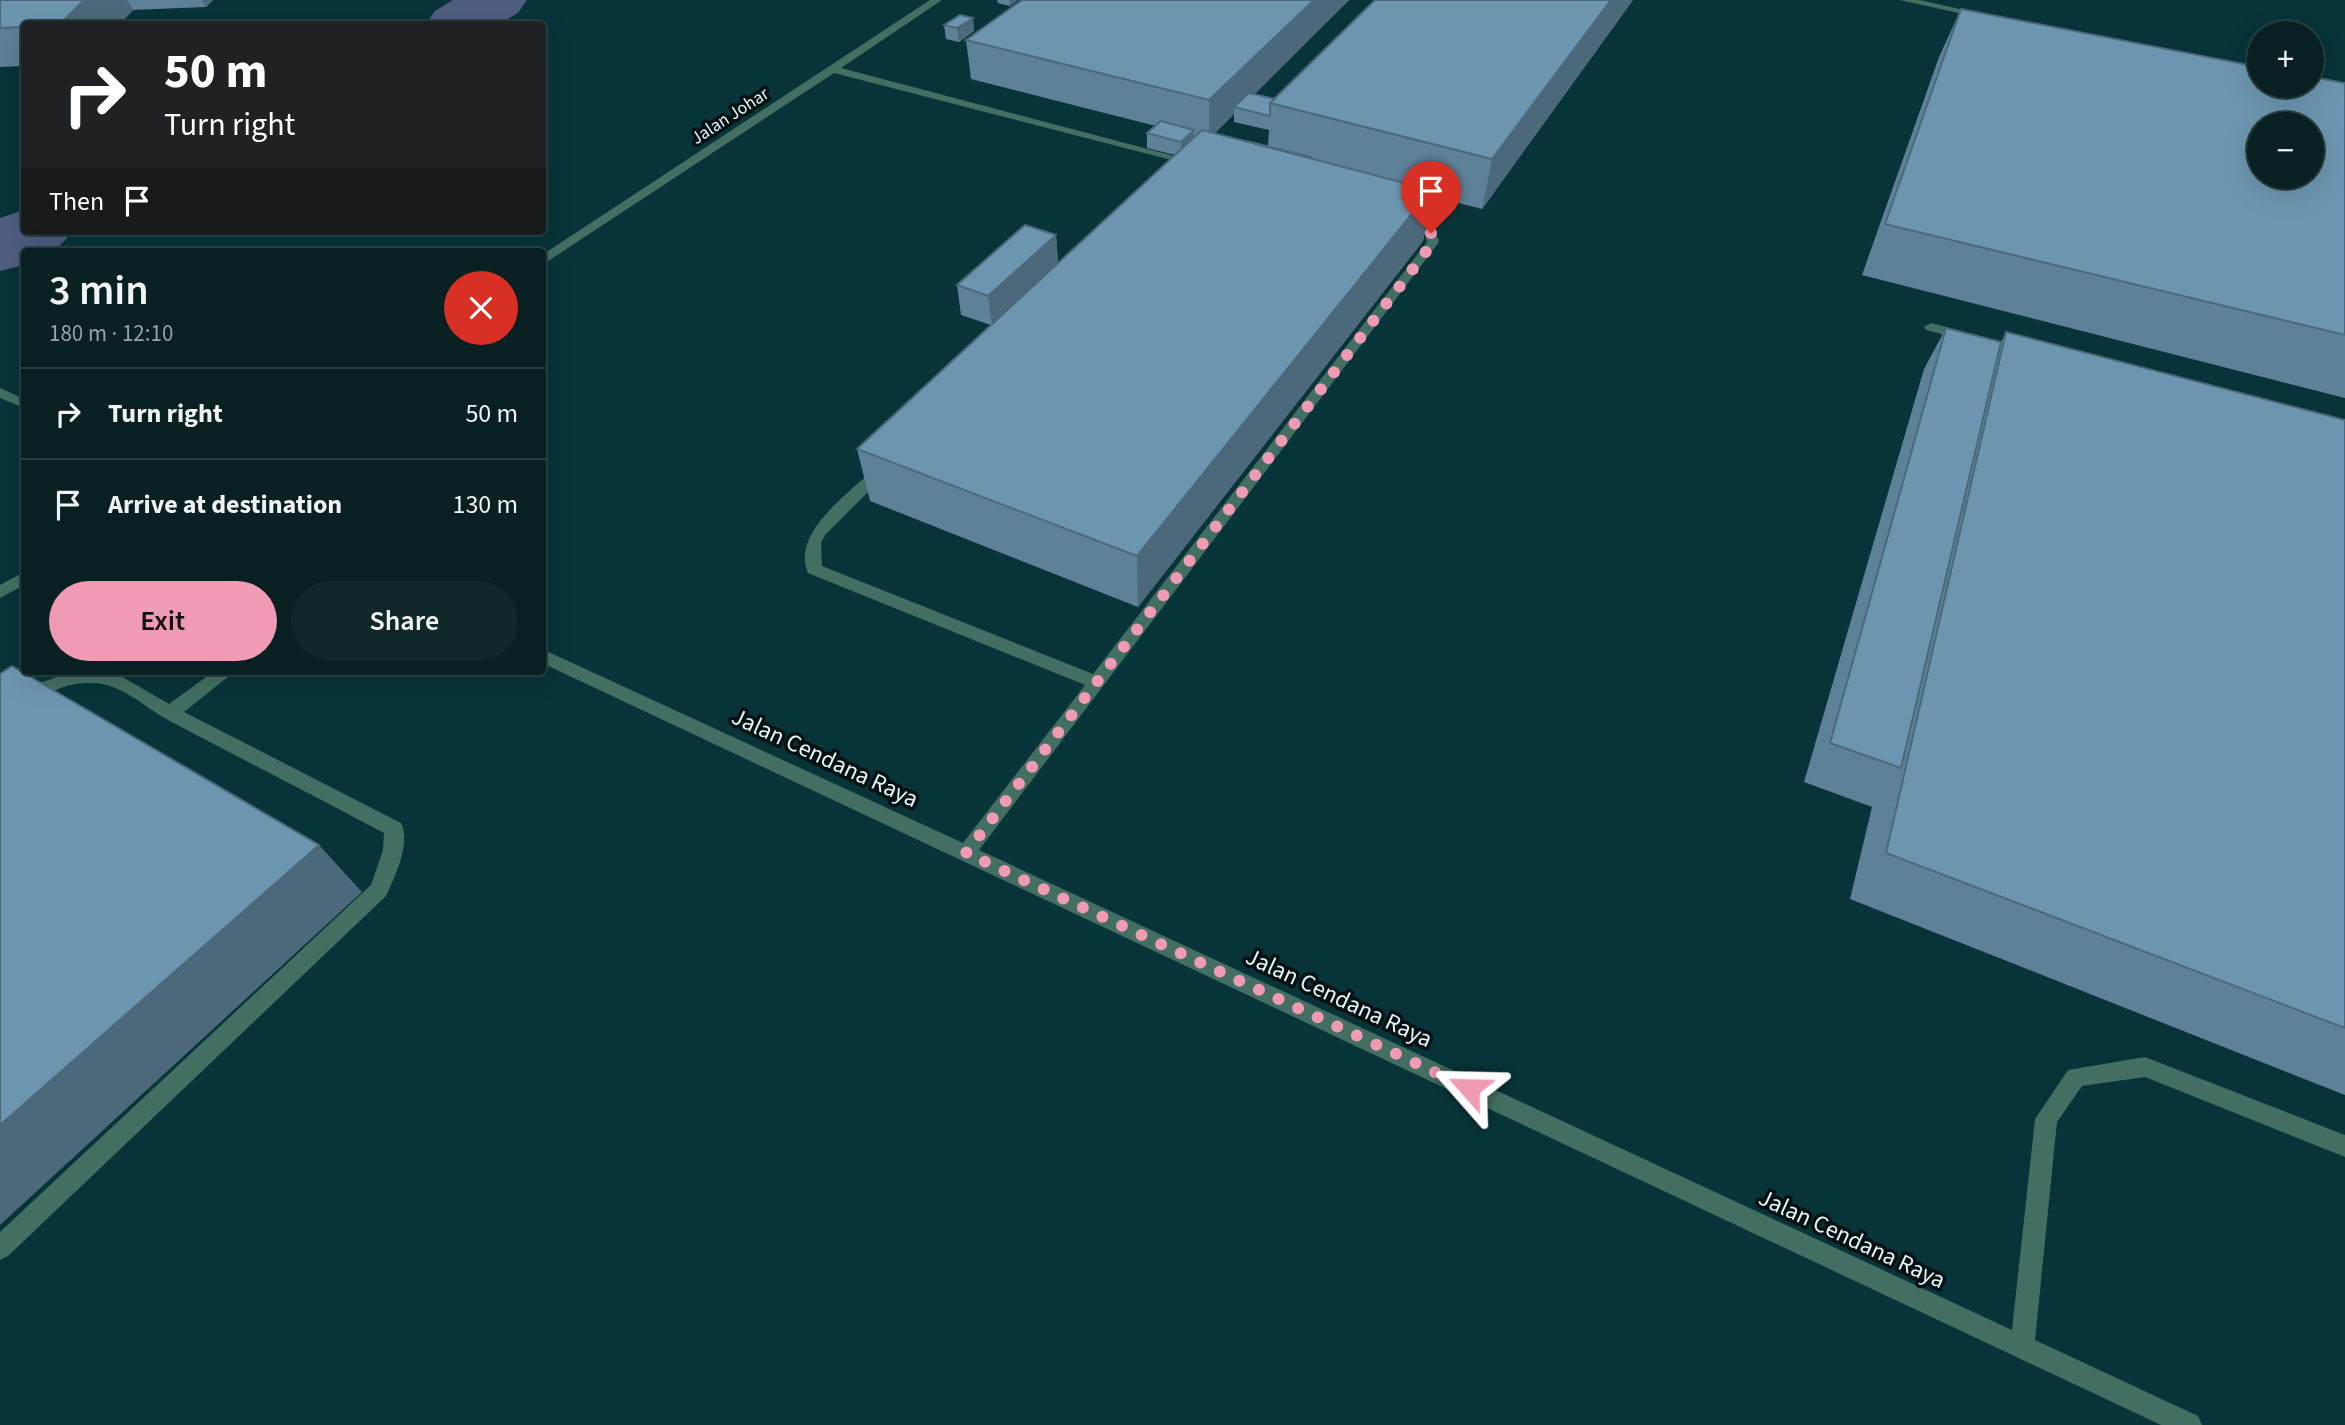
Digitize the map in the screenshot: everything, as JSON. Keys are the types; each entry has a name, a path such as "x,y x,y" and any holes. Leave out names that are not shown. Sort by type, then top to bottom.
{"lane":[{"name":"Jalan Johar","path":"546,258 937,0"},
{"path":"1905,0 1987,16"},
{"path":"833,69 1193,167"},
{"path":"966,853 1433,242 1431,233 1388,218"},
{"path":"1931,327 1984,341"},
{"path":"0,392 21,402"},
{"path":"898,455 819,533 813,542 814,569 1096,681"},
{"path":"0,592 21,580"},
{"name":"Jalan Cendana Raya","path":"546,656 2189,1425"},
{"path":"170,713 221,675"},
{"path":"0,713 28,694 74,678 108,678 394,829 393,850 379,890 0,1248"},
{"path":"2022,1347 2046,1119 2076,1077 2145,1067 2345,1146"}],"shaded area":[{"path":"0,0 2345,0 2345,1425 0,1425"}],"building":[{"path":"0,0 84,0 63,21 21,21 21,27 0,28"},
{"path":"1022,0 1314,0 1209,100 966,40"},
{"path":"1375,0 1611,0 1492,159 1270,103"},
{"path":"1961,9 2247,65 2247,98 2324,98 2324,79 2345,83 2345,335 1885,224"},
{"path":"960,15 973,18 957,28 944,25"},
{"path":"1249,93 1275,99 1270,103 1270,116 1234,107"},
{"path":"1161,121 1194,130 1181,142 1147,133"},
{"path":"1202,130 1431,190 1137,556 857,449"},
{"path":"1246,141 1311,157 1310,158"},
{"path":"1025,225 1056,235 988,296 957,285"},
{"path":"1946,328 2001,342 1901,768 1830,743"},
{"path":"2006,332 2345,420 2345,1028 1886,853"},
{"path":"12,666 21,671 21,675 27,675 319,845 0,1125 0,674"}],"waterway":[{"path":"462,21 496,0"},
{"path":"0,248 25,235"}],"route":[{"path":"1431,233 1433,242 1419,261 966,853 1469,1088"}]}
